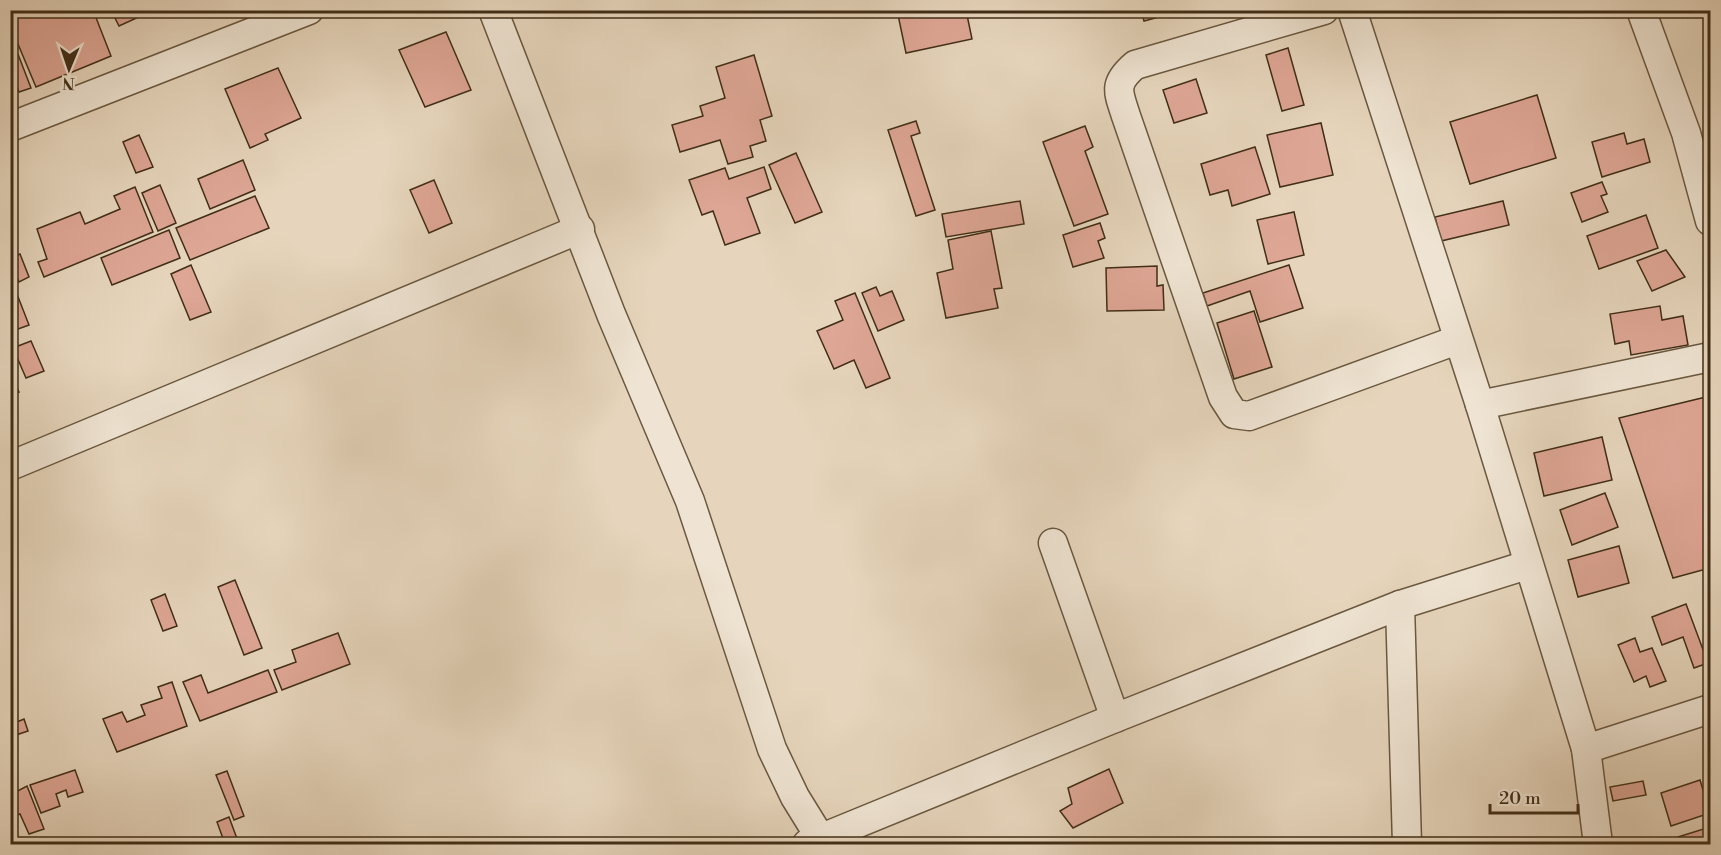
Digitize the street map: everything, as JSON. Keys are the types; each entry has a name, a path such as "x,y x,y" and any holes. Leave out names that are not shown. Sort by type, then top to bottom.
{"street":[{"path":"10,127 309,10"},
{"path":"493,10 580,229 611,314 690,501 771,749 818,843 1115,718 1400,605 1527,565"},
{"path":"1324,10 1135,65 1121,78 1118,91 1125,116 1223,397 1234,414 1249,416 1457,340"},
{"path":"1352,10 1457,340 1480,405 1527,565 1586,749 1598,844"},
{"path":"1641,10 1686,133 1710,221"},
{"path":"10,466 580,229"},
{"path":"1480,405 1710,357"},
{"path":"1053,543 1115,718"},
{"path":"1400,605 1407,844"},
{"path":"1586,749 1710,710"}],"building":[{"path":"10,10 93,10 111,56 36,87 10,25"},
{"path":"111,10 154,10 119,26"},
{"path":"897,10 966,10 972,39 906,53"},
{"path":"1141,10 1173,10 1174,13 1144,21"},
{"path":"446,32 471,90 425,107 399,50"},
{"path":"11,36 31,88 19,92 10,70"},
{"path":"1288,48 1304,105 1282,111 1266,55"},
{"path":"754,55 772,116 760,120 766,141 750,146 753,157 728,164 720,140 680,152 672,125 703,116 700,106 725,98 716,67"},
{"path":"278,68 301,118 265,134 268,140 250,148 225,89"},
{"path":"1196,79 1207,113 1174,123 1163,90"},
{"path":"1537,95 1556,158 1470,184 1450,122"},
{"path":"916,121 920,133 911,136 935,210 916,216 888,130"},
{"path":"1321,123 1333,175 1280,187 1267,135"},
{"path":"1085,126 1093,147 1085,151 1108,214 1074,226 1043,142"},
{"path":"1624,133 1627,144 1644,139 1650,162 1602,177 1592,142"},
{"path":"139,135 153,167 136,173 123,142"},
{"path":"1255,147 1270,194 1232,206 1228,190 1210,195 1201,164"},
{"path":"796,153 822,212 795,223 769,165"},
{"path":"243,160 255,190 210,209 198,179"},
{"path":"764,167 771,189 747,198 760,233 725,245 713,211 702,215 689,180 725,168 729,179"},
{"path":"434,180 452,223 429,233 410,190"},
{"path":"1602,182 1607,194 1601,196 1608,212 1582,222 1571,193"},
{"path":"160,185 176,223 158,231 142,193"},
{"path":"135,187 153,232 44,277 38,262 47,259 37,229 80,212 85,224 120,209 114,196"},
{"path":"255,196 269,228 190,260 176,228"},
{"path":"1020,201 1024,224 946,237 942,214"},
{"path":"1503,201 1509,225 1441,241 1435,217"},
{"path":"1294,212 1304,255 1268,264 1257,220"},
{"path":"1646,215 1658,248 1599,269 1587,236"},
{"path":"1100,223 1105,238 1098,241 1104,258 1073,267 1063,235"},
{"path":"169,230 180,258 112,285 101,258"},
{"path":"991,231 1002,288 994,289 998,308 946,318 937,273 953,269 948,240"},
{"path":"1666,250 1685,277 1652,291 1637,261"},
{"path":"20,254 29,277 19,282 10,258"},
{"path":"191,265 211,312 190,320 171,274"},
{"path":"1289,265 1303,308 1260,322 1250,291 1207,306 1203,293"},
{"path":"1157,266 1157,286 1163,285 1164,310 1107,311 1106,268"},
{"path":"10,269 17,283 10,286"},
{"path":"876,287 880,296 892,291 904,320 878,331 862,293"},
{"path":"15,289 29,325 10,332 10,291"},
{"path":"855,293 890,378 866,388 854,360 834,369 817,331 843,320 835,301"},
{"path":"1660,306 1662,320 1683,316 1688,345 1631,355 1629,341 1615,344 1610,314"},
{"path":"1254,311 1272,367 1234,379 1217,323"},
{"path":"31,341 44,371 26,378 13,348"},
{"path":"13,378 19,392 10,396 10,379"},
{"path":"1710,396 1710,568 1673,578 1619,418"},
{"path":"1602,437 1612,480 1544,496 1534,453"},
{"path":"1605,493 1618,527 1572,545 1560,510"},
{"path":"1619,546 1629,583 1578,597 1568,560"},
{"path":"235,580 262,648 244,655 218,587"},
{"path":"165,594 177,626 163,631 151,600"},
{"path":"1686,604 1708,663 1694,668 1683,637 1662,645 1652,617"},
{"path":"338,633 350,664 282,690 274,670 296,662 292,650"},
{"path":"1635,638 1640,652 1652,648 1666,681 1650,687 1646,676 1634,682 1618,645"},
{"path":"268,670 277,692 200,721 183,682 201,675 208,693"},
{"path":"172,682 187,726 117,752 103,719 122,712 127,722 145,715 141,705 162,698 158,687"},
{"path":"24,719 28,731 16,735 12,724"},
{"path":"1109,769 1123,803 1073,828 1060,811 1072,804 1068,788"},
{"path":"75,770 83,792 68,797 66,790 56,794 60,806 41,813 30,785"},
{"path":"227,771 244,816 234,820 216,775"},
{"path":"1700,780 1710,813 1671,826 1661,793"},
{"path":"1643,781 1646,795 1613,801 1610,787"},
{"path":"27,786 44,829 29,834 20,814 10,818 10,795"},
{"path":"229,817 239,844 225,844 217,822"},
{"path":"1710,827 1710,844 1666,844 1665,841"},
{"path":"28,839 30,844 15,844"}]}
